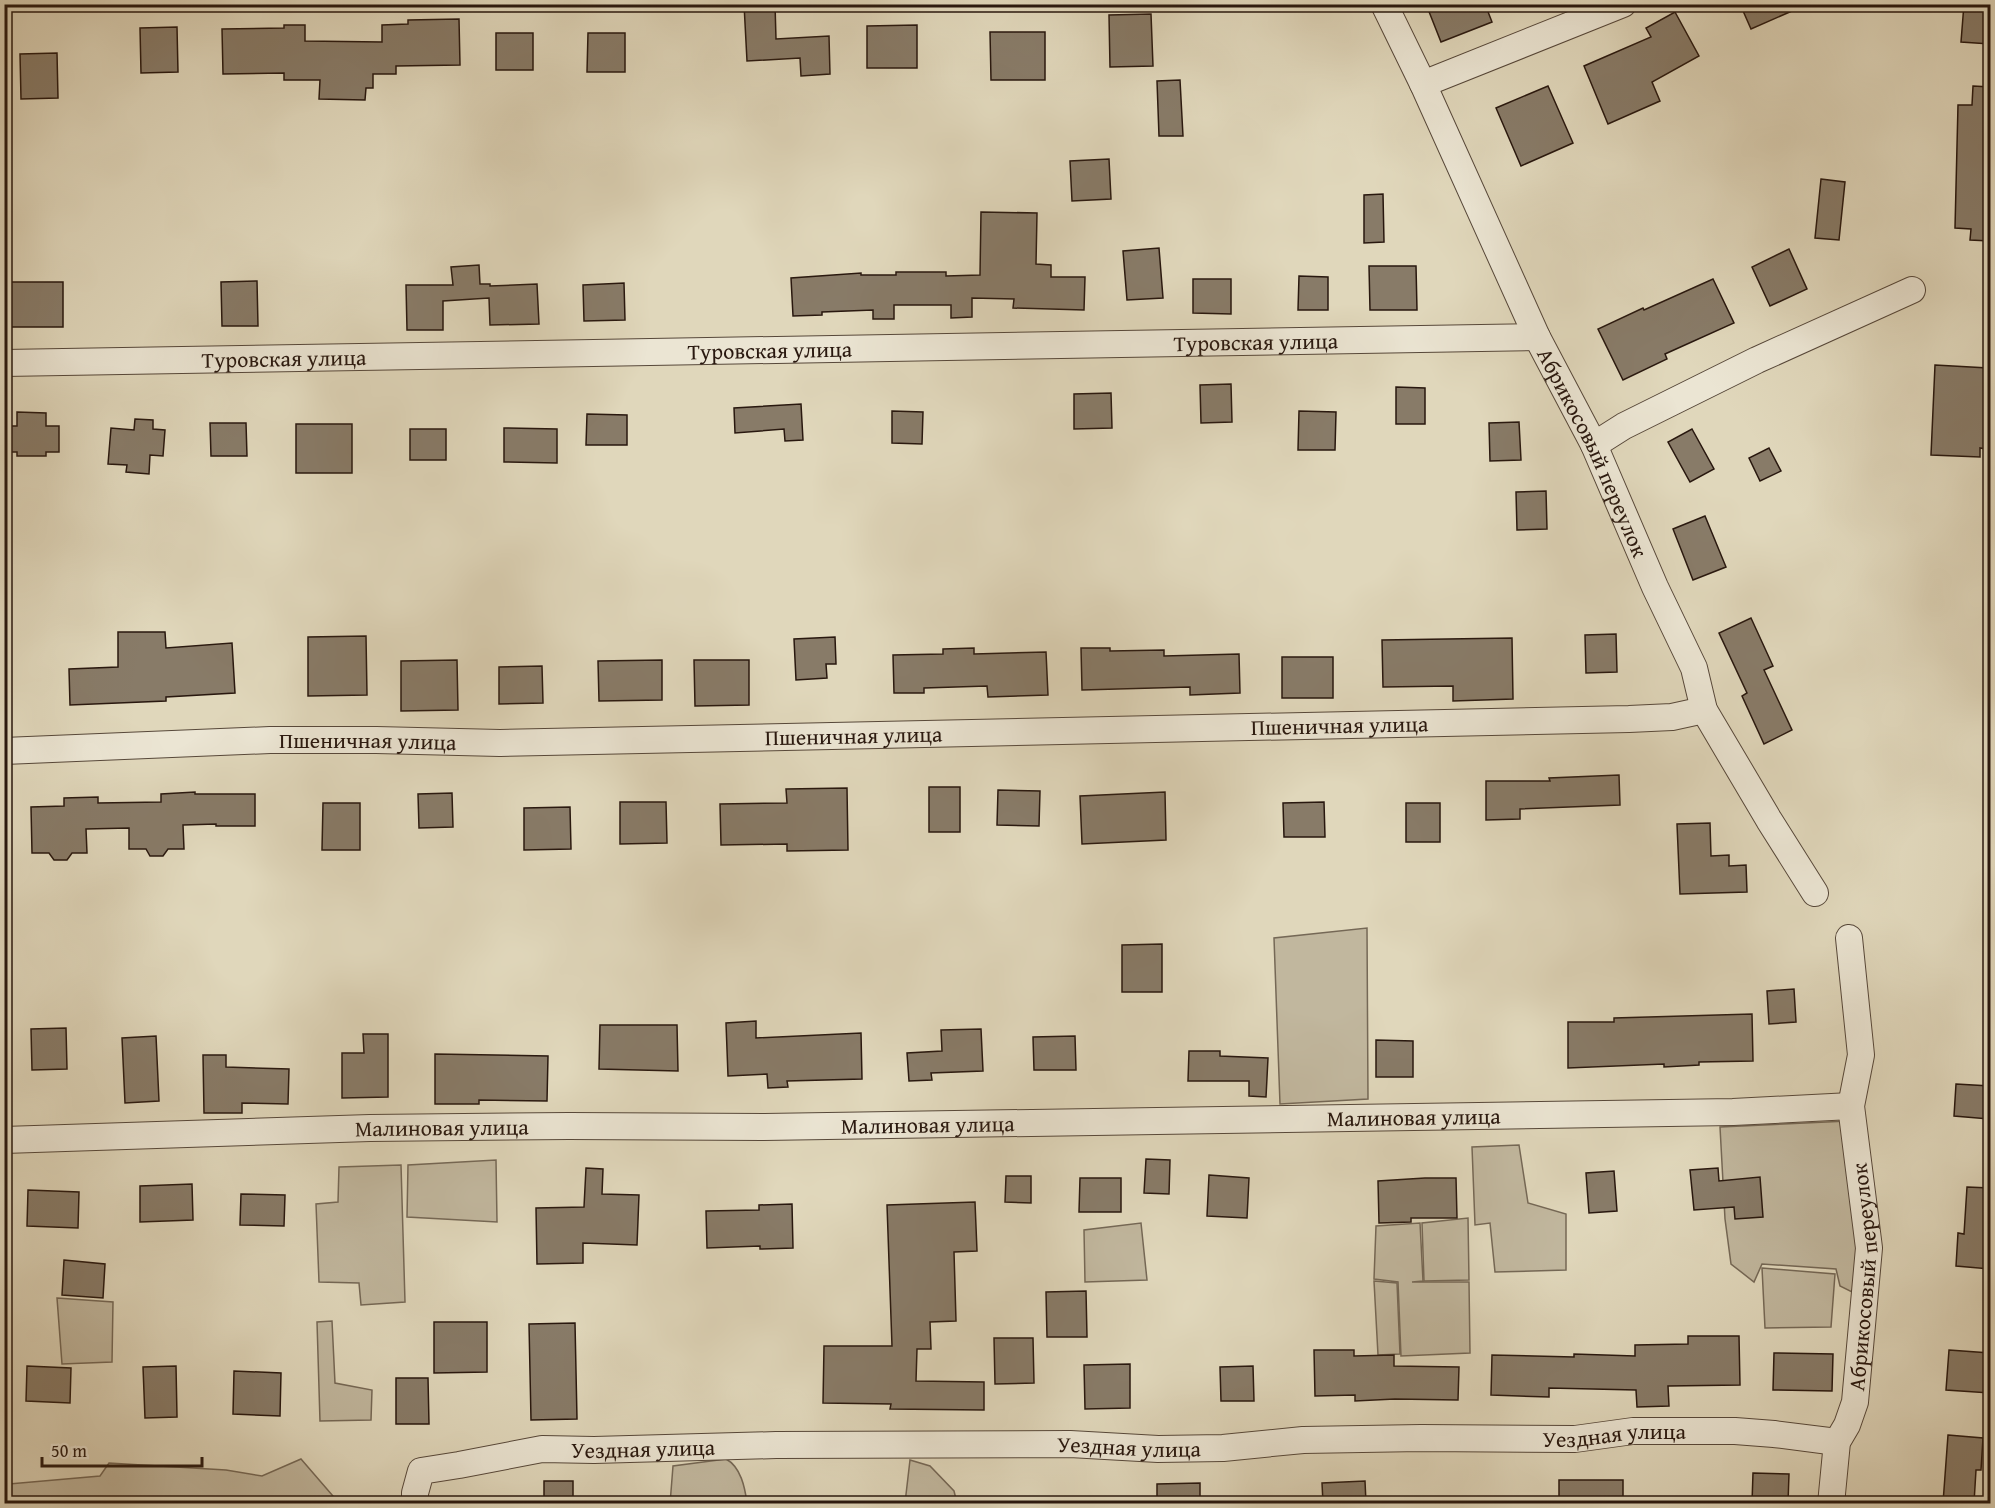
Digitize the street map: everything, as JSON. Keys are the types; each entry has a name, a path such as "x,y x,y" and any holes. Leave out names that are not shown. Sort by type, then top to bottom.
{"street":[{"name":"Абрикосовый переулок","path":"1384,4 1423,84 1536,337 1594,445 1655,587 1694,668 1704,710 1815,893"},
{"path":"1423,84 1623,4"},
{"path":"1594,445 1624,426 1756,360 1912,290"},
{"name":"Туровская улица","path":"4,363 1536,337"},
{"name":"Пшеничная улица","path":"4,751 270,740 512,743 1617,720 1672,717 1704,710"},
{"name":"Абрикосовый переулок","path":"1831,1503 1837,1442 1856,1402 1869,1248 1851,1106 1861,1055 1849,938"},
{"name":"Малиновая улица","path":"4,1140 382,1128 569,1125 764,1127 1169,1121 1722,1112 1851,1106"},
{"name":"Уездная улица","path":"415,1503 415,1493 421,1471 459,1466 542,1449 1070,1444 1158,1449 1223,1448 1303,1440 1421,1437 1575,1439 1633,1431 1745,1432 1837,1442"}],"shaded area":[{"path":"1367,928 1368,1099 1280,1104 1274,938"},
{"path":"1848,1121 1861,1249 1852,1292 1840,1286 1836,1269 1762,1264 1754,1282 1731,1264 1725,1219 1720,1127"},
{"path":"1519,1145 1528,1203 1566,1214 1566,1270 1495,1272 1490,1223 1475,1225 1472,1147"},
{"path":"496,1160 497,1222 407,1217 408,1165"},
{"path":"401,1165 405,1302 361,1305 359,1283 319,1282 316,1204 338,1202 339,1167"},
{"path":"1468,1218 1469,1280 1424,1281 1422,1223"},
{"path":"1141,1223 1147,1280 1085,1282 1084,1230"},
{"path":"1420,1223 1423,1281 1412,1282 1469,1282 1470,1353 1401,1356 1398,1282 1374,1279 1376,1226"},
{"path":"1762,1268 1835,1274 1831,1327 1765,1328"},
{"path":"1374,1281 1397,1283 1400,1354 1378,1355"},
{"path":"57,1298 113,1302 112,1362 62,1364"},
{"path":"332,1321 335,1383 372,1390 371,1420 320,1421 317,1322"},
{"path":"301,1459 339,1503 5,1503 5,1482 9,1484 100,1476 109,1463 226,1470 262,1476"},
{"path":"726,1459 739,1472 747,1503 670,1504 673,1466"},
{"path":"910,1460 930,1466 954,1491 957,1503 905,1503"}],"building":[{"path":"744,4 775,4 776,39 829,36 830,74 801,76 800,58 747,61"},
{"path":"1426,4 1485,4 1492,22 1441,42"},
{"path":"1740,4 1808,4 1751,29"},
{"path":"1964,4 1990,4 1990,44 1961,42"},
{"path":"1675,12 1699,56 1652,82 1660,101 1608,124 1584,66 1651,37 1646,28"},
{"path":"1151,14 1153,66 1110,67 1109,15"},
{"path":"459,19 460,65 396,66 396,74 373,74 373,88 366,88 365,100 319,99 320,80 284,80 284,73 223,74 222,29 284,28 284,25 305,25 305,41 382,42 382,25 408,24 408,20"},
{"path":"917,25 917,68 867,68 867,26"},
{"path":"177,27 178,72 141,73 140,28"},
{"path":"990,32 1045,32 1045,80 991,80"},
{"path":"496,33 533,33 533,70 496,70"},
{"path":"588,33 625,33 625,72 587,72"},
{"path":"57,53 58,98 21,99 20,54"},
{"path":"1180,80 1183,136 1159,136 1157,81"},
{"path":"1548,86 1573,143 1521,166 1496,108"},
{"path":"1973,86 1990,87 1990,241 1970,240 1971,229 1955,228 1958,105 1972,105"},
{"path":"1109,159 1111,199 1072,201 1070,161"},
{"path":"1821,179 1845,182 1839,240 1815,238"},
{"path":"1383,194 1384,242 1364,243 1364,195"},
{"path":"981,212 1037,213 1036,264 1051,265 1051,277 1085,277 1084,310 1013,308 1014,299 972,298 972,317 951,318 951,305 894,305 894,319 873,319 873,310 822,312 822,315 793,316 791,278 861,273 861,275 896,275 896,272 946,272 946,276 980,275"},
{"path":"1159,248 1163,298 1127,300 1123,251"},
{"path":"1789,249 1807,289 1770,306 1752,267"},
{"path":"479,265 480,284 490,284 490,286 537,284 539,324 490,325 489,298 443,301 443,330 407,330 406,285 453,285 451,267"},
{"path":"1369,266 1416,266 1417,310 1370,310"},
{"path":"1299,276 1328,277 1328,310 1298,310"},
{"path":"1193,279 1231,279 1231,314 1193,313"},
{"path":"1713,279 1734,323 1665,354 1667,359 1623,380 1598,329"},
{"path":"257,281 258,326 222,326 221,282"},
{"path":"4,282 63,282 63,327 4,327"},
{"path":"624,283 625,320 584,321 583,285"},
{"path":"1935,365 1988,368 1984,421 1987,421 1986,449 1980,448 1980,457 1931,455"},
{"path":"1231,384 1232,422 1201,423 1200,385"},
{"path":"1396,387 1425,388 1425,424 1396,424"},
{"path":"1111,393 1112,428 1074,429 1074,394"},
{"path":"801,404 803,440 785,441 784,429 735,433 734,408"},
{"path":"892,411 923,412 922,444 892,443"},
{"path":"1299,411 1336,412 1335,450 1298,450"},
{"path":"17,412 46,413 46,426 59,426 59,452 46,452 46,456 17,456 17,452 4,452 4,426 17,426"},
{"path":"587,414 627,415 627,445 586,445"},
{"path":"135,419 153,420 153,429 165,430 163,456 150,455 149,474 126,472 127,465 108,464 111,428 134,430"},
{"path":"1519,422 1521,460 1490,461 1489,423"},
{"path":"210,423 246,423 247,456 211,456"},
{"path":"296,424 352,424 352,473 296,473"},
{"path":"504,428 557,429 557,463 504,462"},
{"path":"410,429 446,429 446,460 410,460"},
{"path":"1692,429 1714,469 1690,482 1668,442"},
{"path":"1769,448 1781,471 1760,481 1749,458"},
{"path":"1546,491 1547,529 1517,530 1516,492"},
{"path":"1705,516 1726,567 1693,580 1673,529"},
{"path":"1751,618 1773,666 1764,670 1792,730 1764,744 1742,696 1747,693 1719,633"},
{"path":"118,632 165,632 166,648 232,643 235,693 166,697 166,701 70,705 69,669 118,667"},
{"path":"1616,634 1617,672 1586,673 1585,635"},
{"path":"366,636 367,695 308,696 308,637"},
{"path":"835,637 836,664 826,664 827,678 796,680 794,639"},
{"path":"1512,638 1513,699 1453,701 1453,686 1383,687 1382,640"},
{"path":"974,648 974,654 1046,652 1048,695 988,697 987,686 924,688 924,693 894,693 893,655 943,654 943,649"},
{"path":"1081,648 1110,648 1110,651 1164,650 1164,656 1239,654 1240,693 1190,695 1190,687 1082,690"},
{"path":"1282,657 1333,657 1333,698 1282,698"},
{"path":"457,660 458,710 401,711 401,661"},
{"path":"662,660 662,700 599,701 598,661"},
{"path":"694,660 749,660 749,705 695,706"},
{"path":"542,666 543,703 499,704 499,667"},
{"path":"1619,775 1620,805 1520,809 1520,819 1486,820 1486,781 1550,781 1549,778"},
{"path":"929,787 960,787 960,832 929,832"},
{"path":"847,788 848,850 787,851 787,844 721,845 720,804 787,803 786,789"},
{"path":"998,790 1040,791 1039,826 997,825"},
{"path":"195,792 195,794 255,794 255,826 183,825 184,849 168,849 163,856 150,856 146,849 129,849 129,828 86,829 87,853 72,853 67,860 54,860 49,853 32,853 31,807 64,806 64,798 98,797 98,803 161,802 161,794"},
{"path":"1165,792 1166,840 1082,844 1080,796"},
{"path":"452,793 453,827 419,828 418,794"},
{"path":"620,802 666,802 667,843 620,844"},
{"path":"1324,802 1325,837 1284,837 1283,803"},
{"path":"323,803 360,803 360,850 322,850"},
{"path":"1406,803 1440,803 1440,842 1406,842"},
{"path":"570,807 571,849 524,850 524,808"},
{"path":"1710,823 1711,856 1729,855 1729,866 1746,865 1747,892 1680,894 1677,824"},
{"path":"1162,944 1162,992 1122,992 1122,945"},
{"path":"1794,989 1796,1022 1769,1024 1767,991"},
{"path":"1752,1014 1753,1061 1699,1062 1699,1065 1664,1067 1664,1064 1568,1068 1568,1022 1614,1022 1614,1018"},
{"path":"756,1021 756,1038 861,1033 862,1079 787,1081 788,1087 768,1088 767,1074 728,1076 726,1023"},
{"path":"600,1025 677,1025 678,1071 599,1069"},
{"path":"66,1028 67,1069 32,1070 31,1029"},
{"path":"981,1029 983,1071 931,1073 932,1080 909,1081 907,1053 942,1051 941,1030"},
{"path":"363,1034 388,1034 388,1097 342,1098 342,1053 364,1053"},
{"path":"156,1036 159,1101 125,1103 122,1038"},
{"path":"1075,1036 1076,1070 1034,1070 1033,1037"},
{"path":"1376,1040 1413,1041 1413,1077 1376,1077"},
{"path":"1189,1051 1220,1051 1220,1056 1268,1058 1266,1097 1249,1096 1249,1081 1188,1081"},
{"path":"435,1054 548,1056 547,1101 479,1100 479,1104 435,1104"},
{"path":"203,1055 226,1055 226,1067 289,1069 288,1104 242,1103 242,1113 204,1113"},
{"path":"1956,1084 1990,1086 1989,1119 1954,1116"},
{"path":"1146,1159 1170,1160 1169,1194 1144,1193"},
{"path":"586,1168 603,1169 602,1194 639,1195 637,1245 583,1243 583,1263 537,1264 536,1208 584,1207"},
{"path":"1718,1168 1719,1181 1760,1177 1763,1217 1735,1219 1734,1207 1694,1210 1690,1170"},
{"path":"1614,1171 1617,1211 1589,1213 1586,1173"},
{"path":"1209,1175 1249,1178 1247,1218 1207,1216"},
{"path":"1006,1176 1031,1176 1031,1203 1005,1202"},
{"path":"1080,1178 1121,1178 1121,1212 1079,1212"},
{"path":"1456,1178 1457,1218 1411,1218 1411,1222 1379,1223 1378,1181"},
{"path":"192,1184 193,1220 140,1222 140,1186"},
{"path":"1967,1187 1990,1188 1990,1269 1956,1266 1958,1233 1964,1234"},
{"path":"28,1190 79,1192 78,1228 27,1226"},
{"path":"241,1194 285,1195 284,1226 240,1225"},
{"path":"975,1202 977,1251 954,1252 956,1321 930,1322 931,1349 917,1349 916,1381 984,1382 984,1410 890,1409 891,1404 823,1403 824,1346 892,1346 887,1205"},
{"path":"792,1204 793,1248 760,1249 760,1246 707,1248 706,1211 759,1210 759,1205"},
{"path":"64,1260 105,1264 103,1298 62,1295"},
{"path":"1086,1291 1087,1337 1047,1337 1046,1292"},
{"path":"434,1322 487,1322 487,1372 434,1373"},
{"path":"575,1323 577,1419 531,1420 529,1324"},
{"path":"1688,1336 1739,1336 1740,1385 1668,1386 1669,1406 1637,1407 1636,1390 1549,1388 1549,1397 1491,1395 1492,1355 1635,1356 1635,1345 1688,1344"},
{"path":"994,1338 1033,1338 1034,1383 995,1384"},
{"path":"1314,1350 1354,1350 1354,1356 1394,1355 1394,1366 1459,1367 1458,1400 1355,1401 1355,1395 1315,1396"},
{"path":"1949,1350 1990,1353 1990,1393 1946,1390"},
{"path":"1774,1353 1833,1354 1832,1391 1773,1390"},
{"path":"1130,1364 1130,1408 1085,1409 1084,1365"},
{"path":"27,1366 71,1368 70,1403 26,1401"},
{"path":"176,1366 177,1417 145,1418 143,1367"},
{"path":"1253,1366 1254,1401 1221,1401 1220,1367"},
{"path":"234,1371 281,1373 280,1416 233,1414"},
{"path":"396,1378 428,1378 429,1424 396,1424"},
{"path":"1948,1435 1983,1438 1981,1470 1976,1470 1974,1503 1943,1503"},
{"path":"1753,1473 1789,1474 1788,1503 1752,1503"},
{"path":"1559,1480 1623,1480 1623,1503 1559,1503"},
{"path":"544,1481 573,1481 573,1503 544,1503"},
{"path":"1365,1481 1366,1503 1323,1503 1322,1483"},
{"path":"1200,1483 1200,1503 1157,1503 1157,1484"}]}
